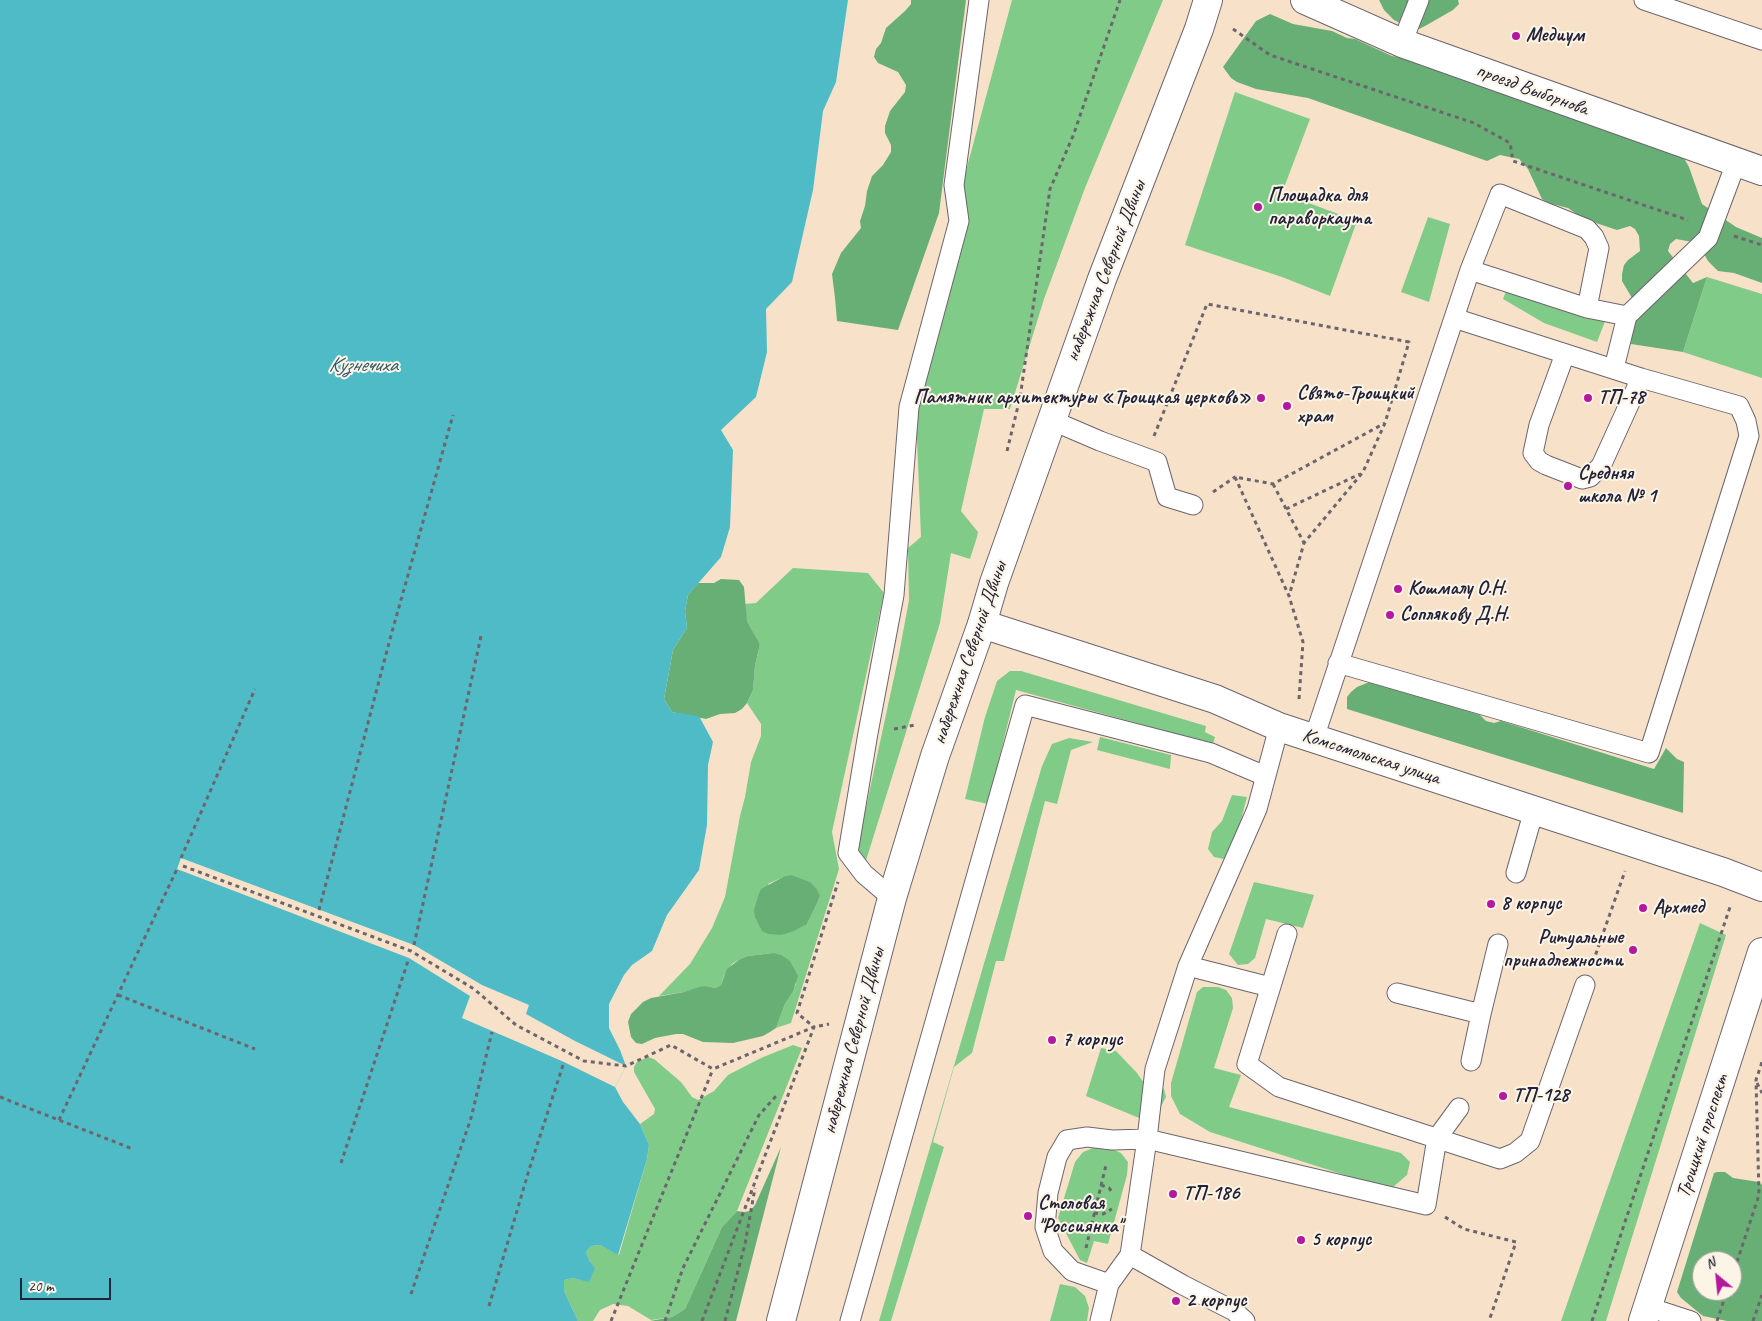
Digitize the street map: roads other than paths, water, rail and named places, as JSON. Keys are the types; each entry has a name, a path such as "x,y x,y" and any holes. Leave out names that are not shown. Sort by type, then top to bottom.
{"street":[{"name":"набережная Северной Двины","path":"780,1321 892,898 935,756 1102,279 1199,29 1208,0"},
{"name":"проезд Выборнова","path":"1305,0 1402,43 1762,171"},
{"name":"Комсомольская улица","path":"982,624 1215,699 1279,727 1723,872 1762,887"},
{"name":"Троицкий проспект","path":"1646,1314 1762,952"}],"lane":[{"path":"892,898 864,874 848,853 894,595 909,407 958,221 954,185 979,0"},
{"path":"1402,43 1419,0"},
{"path":"1644,0 1762,40"},
{"path":"1614,368 1626,316 1708,238 1736,163"},
{"path":"1314,738 1470,270 1500,194 1587,229 1594,237 1599,248 1587,308"},
{"path":"1470,270 1587,308 1626,316"},
{"path":"1338,663 1650,753 1749,436 1746,421 1739,406 1641,378 1454,318"},
{"path":"1565,354 1539,425 1533,453 1539,461 1546,465 1582,479 1590,477 1601,466 1641,378"},
{"path":"1052,420 1085,435 1157,462 1167,497 1193,505"},
{"path":"850,1321 1025,705 1211,753 1265,776"},
{"path":"1100,1321 1109,1284 1130,1255 1155,1069 1188,966 1257,809 1279,727"},
{"path":"1516,873 1534,810"},
{"path":"1287,934 1247,1064 1279,1086 1500,1159 1515,1153 1530,1141 1585,985"},
{"path":"1471,1062 1498,944"},
{"path":"1188,966 1270,987"},
{"path":"1398,993 1481,1014"},
{"path":"1109,1284 1072,1271 1053,1251 1045,1228 1048,1193 1057,1157 1067,1140 1087,1137 1112,1140 1147,1139 1426,1206 1437,1138 1459,1108"},
{"path":"1130,1255 1234,1311 1245,1321"},
{"path":"1646,1314 1691,1321"}],"water":[{"name":"Кузнечиха","path":"0,0 848,0 836,82 823,111 813,190 792,282 766,309 767,352 756,397 721,430 733,450 730,527 721,557 688,595 685,611 687,628 673,650 664,699 672,712 699,716 713,742 708,765 707,825 699,870 667,915 652,951 632,965 624,975 609,1004 609,1028 626,1066 615,1087 623,1102 640,1124 649,1145 647,1159 618,1255 600,1245 591,1246 586,1252 595,1268 589,1282 573,1278 564,1280 564,1291 578,1321 0,1321"}],"place":[{"name":"Медиум","path":"1516,36"},
{"name":"Площадка для параворкаута","path":"1258,207"},
{"name":"Памятник архитектуры «Троицкая церковь»","path":"1261,398"},
{"name":"ТП-78","path":"1588,398"},
{"name":"Свято-Троицкий храм","path":"1287,406"},
{"name":"Средняя школа № 1","path":"1568,486"},
{"name":"Кошмалу О.Н.","path":"1398,589"},
{"name":"Соплякову Д.Н.","path":"1390,615"},
{"name":"8 корпус","path":"1491,904"},
{"name":"Архмед","path":"1643,908"},
{"name":"Ритуальные принадлежности","path":"1633,950"},
{"name":"7 корпус","path":"1052,1040"},
{"name":"ТП-128","path":"1503,1096"},
{"name":"ТП-186","path":"1173,1194"},
{"name":"Столовая \"Россиянка\"","path":"1028,1216"},
{"name":"5 корпус","path":"1301,1240"},
{"name":"2 корпус","path":"1176,1301"}]}
